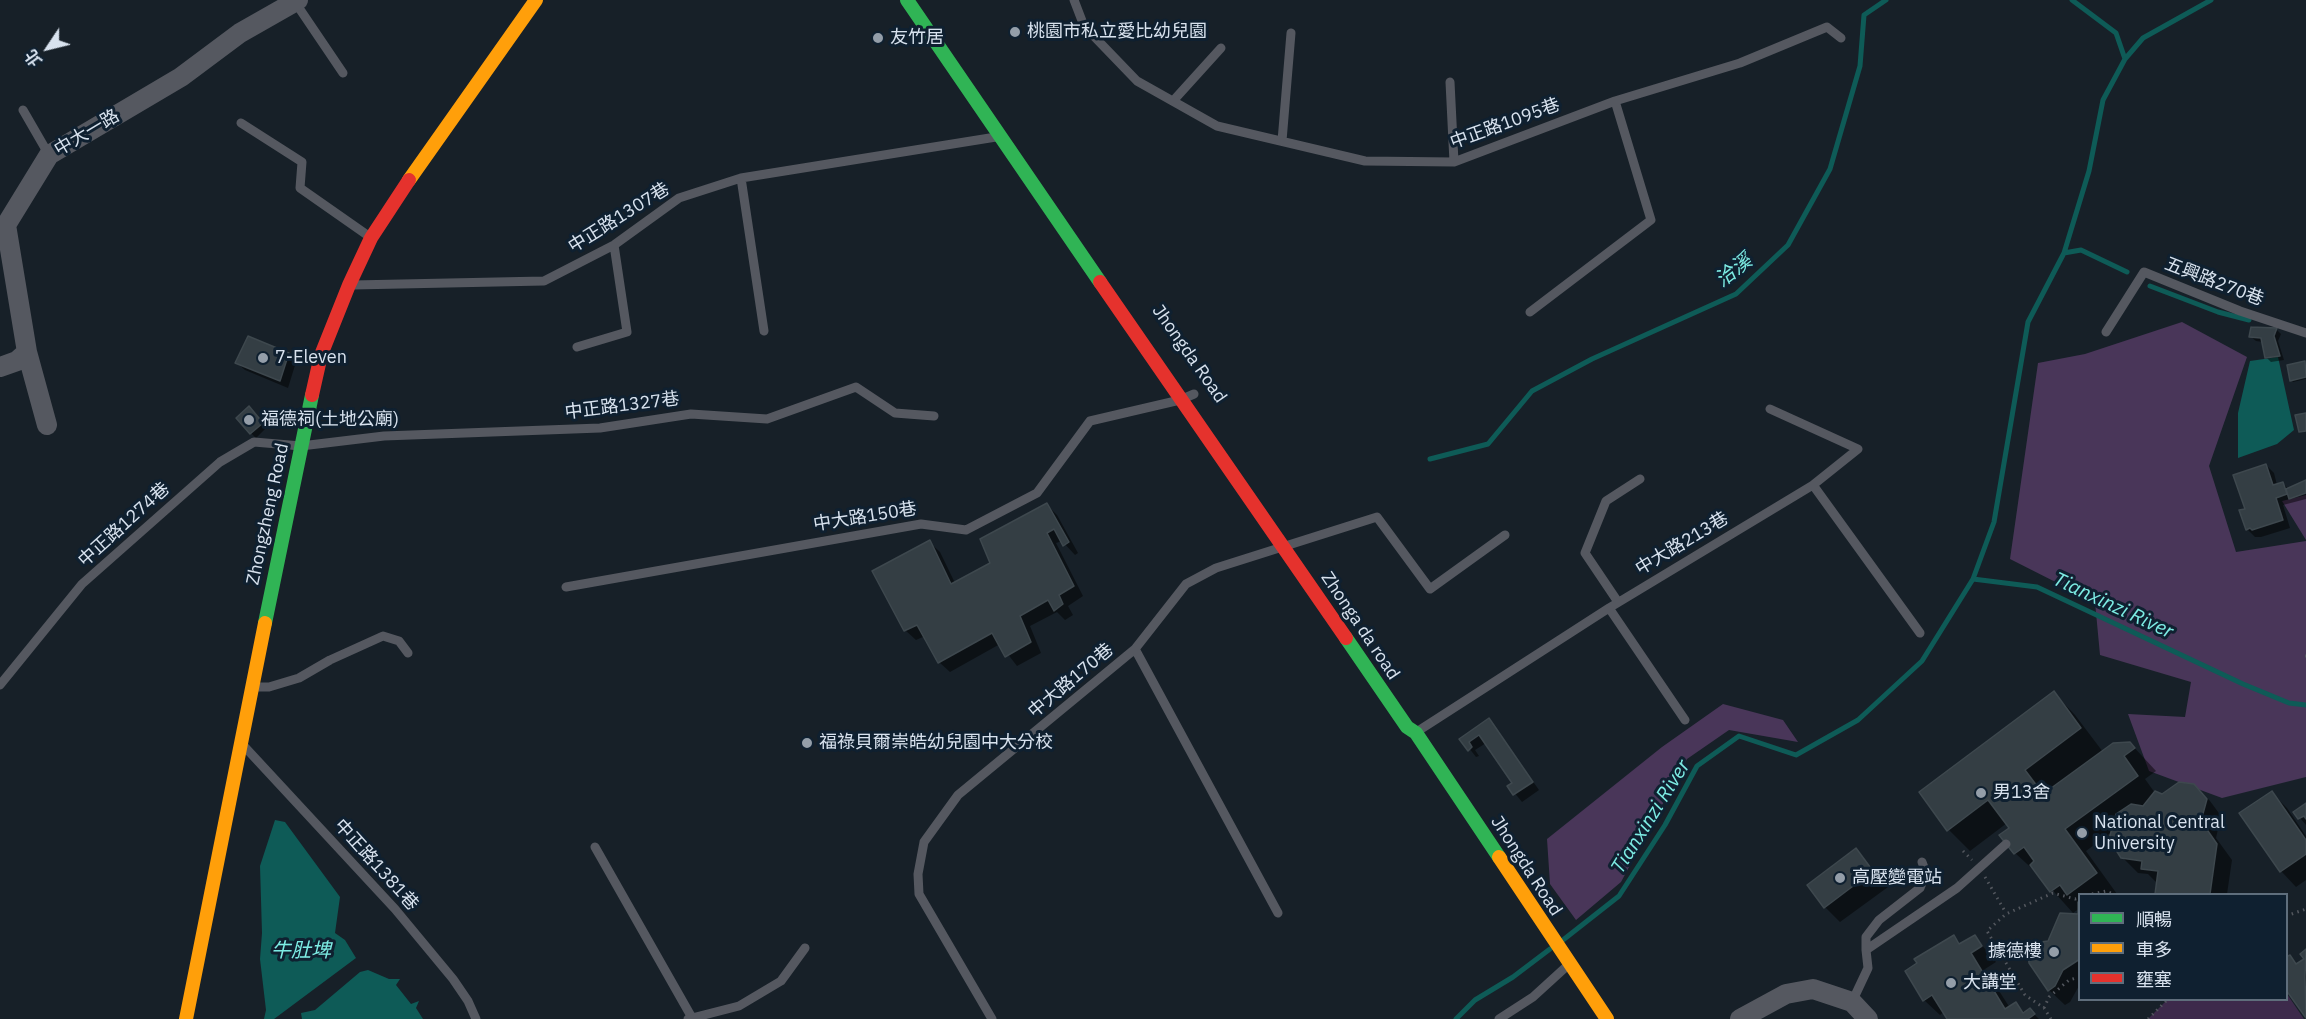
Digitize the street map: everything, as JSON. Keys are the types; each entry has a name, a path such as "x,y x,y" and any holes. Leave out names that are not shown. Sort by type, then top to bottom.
{"street":[{"name":"Zhongzheng Road","path":"186,1019 250,687 321,355 371,238 422,160 536,0"},
{"path":"907,0 1006,134 1180,400 1290,543"},
{"name":"Jhongda Road","path":"924,0 1006,134 1194,394 1407,727 1416,733 1606,1019"},
{"name":"中大一路","path":"47,424 27,352 6,225 49,155 181,77 240,33 296,1"},
{"path":"0,367 17,361 27,352"},
{"path":"1740,1018 1786,994 1813,989 1852,1002 1868,1019"}],"lane":[{"name":"中正路1095巷","path":"1074,0 1084,26 1137,81 1217,126 1365,161 1454,162 1615,101 1740,63 1827,27 1841,38"},
{"path":"296,1 343,73"},
{"path":"1282,141 1291,33"},
{"path":"1173,101 1221,48"},
{"path":"1450,82 1454,162"},
{"path":"1530,312 1651,220 1615,101"},
{"path":"23,110 49,155"},
{"path":"241,123 302,162 300,188 371,238"},
{"name":"中正路1307巷","path":"349,285 544,281 614,245 679,198 741,178 1006,134"},
{"path":"741,178 764,331"},
{"path":"578,347 627,332 614,245"},
{"name":"五興路270巷","path":"2106,332 2144,272 2240,311 2306,333"},
{"name":"中正路1327巷","path":"301,446 384,436 600,428 691,414 767,419 856,387 895,413 934,416"},
{"name":"中大路150巷","path":"566,587 921,524 966,530 1037,493 1090,421 1180,400 1194,394"},
{"name":"中大路213巷","path":"1416,733 1618,602 1814,485 1858,449 1770,409"},
{"name":"中正路1274巷","path":"0,685 82,584 220,462 254,442 301,446"},
{"path":"1618,602 1585,553 1606,501 1640,479"},
{"path":"1814,485 1920,633"},
{"name":"中大路170巷","path":"992,1019 920,894 918,874 924,842 958,795 1135,649 1186,584 1216,568 1377,517 1430,589 1505,535"},
{"path":"1609,608 1685,720"},
{"path":"250,687 269,687 299,678 330,660 383,636 399,641 408,653"},
{"path":"1135,649 1278,913"},
{"name":"中正路1381巷","path":"240,741 394,909 453,979 476,1019"},
{"path":"1866,950 1958,888 2007,844"},
{"path":"595,847 690,1018 739,1006 781,981 805,948"},
{"path":"1852,1002 1868,968 1866,937 1879,920 1920,888 1926,873 1922,861"},
{"path":"1499,1019 1533,997 1567,961"}],"path":[{"path":"2051,1019 2044,1008 2025,995 1987,932 2006,914 2053,893 2078,898"},
{"path":"2288,915 2306,909"},
{"path":"2044,1008 2049,998 2069,980 2078,977"},
{"path":"2148,1019 2165,1001"}],"shaded area":[{"path":"2182,322 2247,357 2209,466 2236,552 2306,541 2306,777 2222,798 2149,771 2128,714 2185,717 2191,682 2100,655 2095,602 2010,559 2038,363 2085,354"},
{"path":"2306,495 2306,540 2282,501"},
{"path":"1723,704 1783,720 1798,742 1729,730 1687,759 1621,882 1576,920 1550,884 1547,839 1662,747"},
{"path":"2288,995 2304,1019 2148,1019 2166,1001 2288,1001"}],"water":[{"path":"2278,357 2294,430 2277,444 2238,458 2238,413 2250,361"},
{"name":"牛肚埤","path":"275,820 285,822 340,897 335,933 345,940 356,958 274,1019 264,1019 266,1010 260,959 262,933 260,866"},
{"name":"牛肚埤","path":"368,970 389,979 400,979 396,985 411,1004 419,1001 416,1008 423,1019 302,1019 301,1013 315,1010 360,972"}],"building":[{"path":"2251,327 2277,328 2274,336 2280,356 2265,358 2261,338 2249,337"},
{"name":"7-Eleven","path":"248,336 289,353 280,381 235,363"},
{"path":"2305,361 2306,377 2290,381 2287,365"},
{"name":"福德祠(土地公廟)","path":"249,406 263,423 250,434 236,418"},
{"path":"2306,413 2306,431 2299,432 2295,415"},
{"path":"2266,464 2273,485 2283,482 2287,494 2276,498 2283,520 2246,530 2239,510 2245,509 2233,475"},
{"path":"2306,480 2306,493 2289,499 2286,489"},
{"path":"1047,503 1069,542 1063,546 1054,529 1047,533 1074,586 1059,595 1063,604 1054,611 1048,600 1020,616 1031,642 1005,657 992,633 938,663 917,625 904,631 872,571 930,540 951,584 990,563 980,539"},
{"name":"男13舍","path":"2054,691 2081,728 2025,770 2043,794 2113,743 2130,742 2135,748 2124,756 2138,776 2065,829 2097,873 2067,895 2060,885 2050,892 2030,865 2034,861 2024,847 2014,854 1999,835 2009,828 1988,800 1947,831 1919,792"},
{"path":"1489,718 1533,782 1513,795 1507,786 1512,783 1479,735 1469,742 1472,747 1468,751 1459,739"},
{"path":"2179,782 2194,784 2207,799 2201,821 2217,844 2210,893 2155,893 2158,871 2141,869 2142,861 2121,858 2109,839 2116,814 2131,804 2143,806 2155,791 2162,794"},
{"path":"2272,791 2306,840 2306,854 2280,872 2239,813"},
{"path":"2306,803 2306,819 2304,816 2298,819 2293,812"},
{"name":"高壓變電站","path":"1856,848 1873,871 1824,908 1807,885"},
{"name":"據德樓","path":"2060,913 2078,914 2078,960 2063,970 2055,986 2048,991 2029,963 2027,944 2048,941"},
{"name":"大講堂","path":"1954,935 1959,944 1975,935 1982,946 1971,953 2005,1009 2016,1002 2023,1013 2030,1008 2035,1014 2028,1019 1947,1019 1932,995 1923,1001 1905,971 1917,963 1914,959"},
{"path":"2306,949 2306,1018 2288,993 2288,956 2290,955 2296,964 2304,959 2300,954"}],"waterway":[{"name":"洽溪","path":"1430,459 1488,444 1532,391 1592,359 1736,294 1788,245 1830,169 1860,66 1864,15 1886,0"},
{"name":"洽溪","path":"1973,579 1994,522 2028,322 2064,253 2089,171 2103,100 2125,59 2116,33 2072,0"},
{"name":"洽溪","path":"2125,59 2143,38 2211,0"},
{"name":"洽溪","path":"2064,253 2081,250 2127,272"},
{"name":"洽溪","path":"2150,286 2218,312 2249,320"},
{"name":"Tianxinzi River","path":"1563,940 1619,896 1665,825 1697,766 1739,736 1796,755 1858,720 1922,661 1973,579 2037,587 2243,684 2289,703 2306,705"},
{"name":"Tianxinzi River","path":"1456,1019 1475,1000 1513,977 1550,949"}],"traffic: fast":[{"path":"907,0 1100,282"},
{"path":"265,623 312,395"},
{"path":"1346,638 1407,727 1416,733 1499,857"}],"traffic: slow":[{"path":"409,180 536,0"},
{"path":"186,1019 265,623"},
{"path":"1499,857 1607,1019"}],"traffic: jam":[{"path":"312,395 321,355 349,285 371,238 409,180"},
{"path":"1100,282 1346,638"}],"place":[{"name":"桃園市私立愛比幼兒園","path":"1015,32"},
{"name":"友竹居","path":"878,38"},
{"name":"7-Eleven","path":"263,358"},
{"name":"福德祠(土地公廟)","path":"249,420"},
{"name":"福祿貝爾崇皓幼兒園中大分校","path":"807,743"},
{"name":"男13舍","path":"1981,793"},
{"name":"National Central University","path":"2082,833"},
{"name":"高壓變電站","path":"1840,878"},
{"name":"據德樓","path":"2054,952"},
{"name":"大講堂","path":"1951,983"}]}
